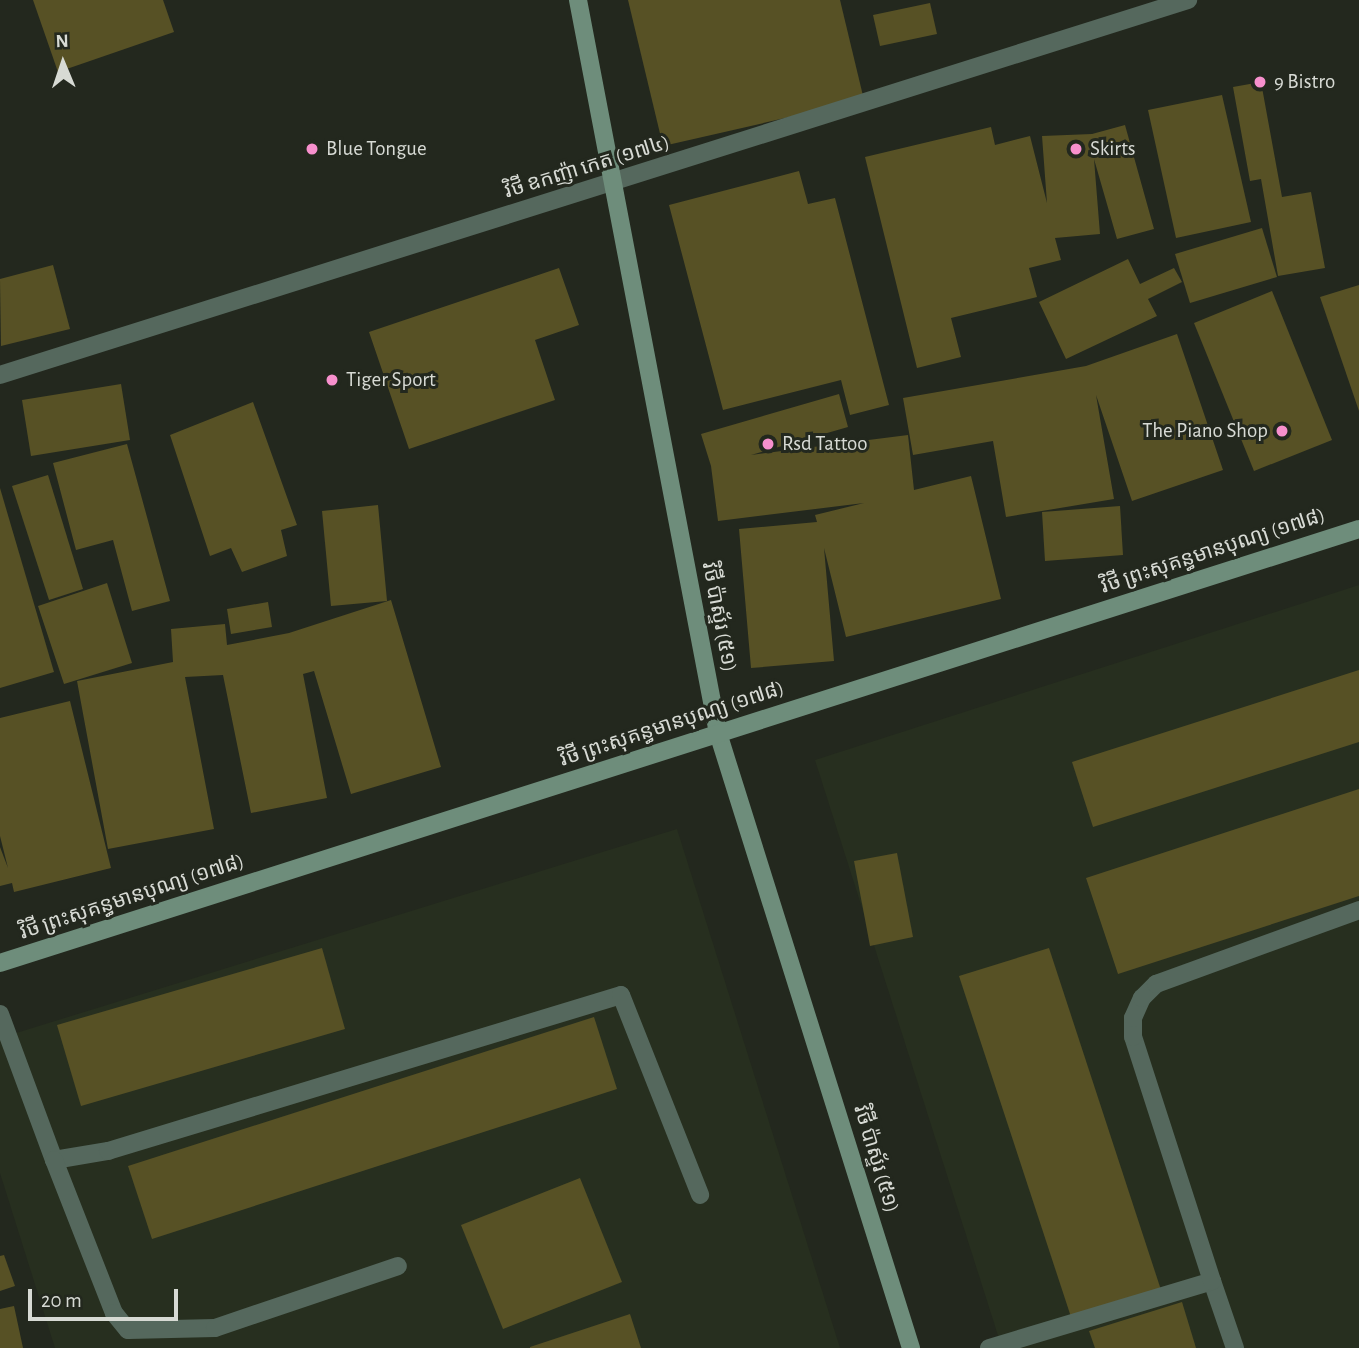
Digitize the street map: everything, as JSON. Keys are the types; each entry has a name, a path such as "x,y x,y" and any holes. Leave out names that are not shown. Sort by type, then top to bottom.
{"street":[{"name":"វិថី ប៉ាស្ទ័រ (៥១)","path":"579,0 718,733 911,1348"},
{"name":"វិថី ឧកញ៉ា កេត (១៧៤)","path":"0,375 1188,0"},
{"name":"វិថី ព្រះសុគន្ធមានបុណ្យ (១៧៨)","path":"0,963 1359,528"},
{"path":"1235,1348 1133,1037 1133,1018 1142,998 1156,984 1359,910"},
{"path":"54,1160 108,1151 621,995 699,1195"},
{"path":"0,1014 114,1313 128,1330 215,1328 398,1266"},
{"path":"989,1348 1212,1281"}],"shaded area":[{"path":"1359,585 1359,1348 1002,1348 815,760"},
{"path":"677,829 840,1348 55,1348 0,1173 0,1038"}],"building":[{"path":"33,0 163,0 174,32 58,72"},
{"path":"628,0 840,0 864,100 663,146"},
{"path":"930,3 937,34 880,46 873,15"},
{"path":"1261,82 1282,197 1311,192 1325,268 1278,276 1261,179 1250,181 1233,87"},
{"path":"1222,95 1251,222 1176,238 1148,110"},
{"path":"1125,125 1154,229 1117,239 1094,159 1100,234 1055,238 1061,260 1029,268 1037,297 951,318 961,357 917,368 865,157 991,127 995,145 1030,136 1047,203 1042,136 1092,134"},
{"path":"799,171 808,204 835,198 889,405 850,415 841,380 723,410 669,205"},
{"path":"1262,228 1277,277 1190,303 1175,254"},
{"path":"1128,259 1140,284 1174,268 1182,282 1148,299 1157,316 1066,359 1039,302"},
{"path":"53,265 70,329 1,346 0,279"},
{"path":"559,268 579,325 535,340 555,400 409,449 369,332"},
{"path":"1359,285 1359,411 1320,297"},
{"path":"1272,291 1332,440 1254,471 1194,323"},
{"path":"1177,334 1223,470 1132,501 1096,395 1114,499 1006,517 993,441 913,455 903,398 1086,366"},
{"path":"121,384 130,440 31,456 22,400"},
{"path":"839,394 848,427 751,455 908,435 914,490 971,476 1001,599 846,637 824,548 834,661 751,668 739,529 817,522 815,515 864,503 718,521 711,466 701,434"},
{"path":"253,402 297,525 281,530 287,556 242,572 231,548 210,556 170,435"},
{"path":"127,444 170,601 132,611 113,540 76,550 53,463"},
{"path":"48,475 83,589 49,600 12,486"},
{"path":"0,488 54,672 0,688"},
{"path":"378,505 387,601 331,606 322,511"},
{"path":"1120,506 1123,555 1045,561 1042,512"},
{"path":"107,583 132,663 64,684 38,606"},
{"path":"391,600 441,767 351,794 314,671 303,674 327,798 251,813 223,675 185,677 214,829 108,849 77,681 173,662 171,629 225,624 227,645 289,633"},
{"path":"268,602 272,627 231,634 227,609"},
{"path":"1359,670 1359,742 1093,827 1072,762"},
{"path":"70,701 111,868 14,892 12,883 0,886 0,847 8,868 0,836 0,718"},
{"path":"1359,789 1359,896 1118,974 1086,878"},
{"path":"897,853 913,937 870,946 854,861"},
{"path":"322,948 345,1029 81,1106 57,1025"},
{"path":"1049,948 1161,1290 1072,1320 959,976"},
{"path":"594,1017 617,1089 152,1239 128,1166"},
{"path":"580,1178 622,1282 503,1329 461,1225"},
{"path":"4,1255 15,1286 0,1291 0,1256"},
{"path":"1182,1302 1196,1348 1095,1348 1089,1331"},
{"path":"14,1306 23,1348 0,1348 0,1309"},
{"path":"630,1314 641,1348 530,1348 530,1347"}],"place":[{"name":"9 Bistro","path":"1260,82"},
{"name":"Blue Tongue","path":"312,149"},
{"name":"Skirts","path":"1076,149"},
{"name":"Tiger Sport","path":"332,380"},
{"name":"The Piano Shop","path":"1282,431"},
{"name":"Rsd Tattoo","path":"768,444"}]}
